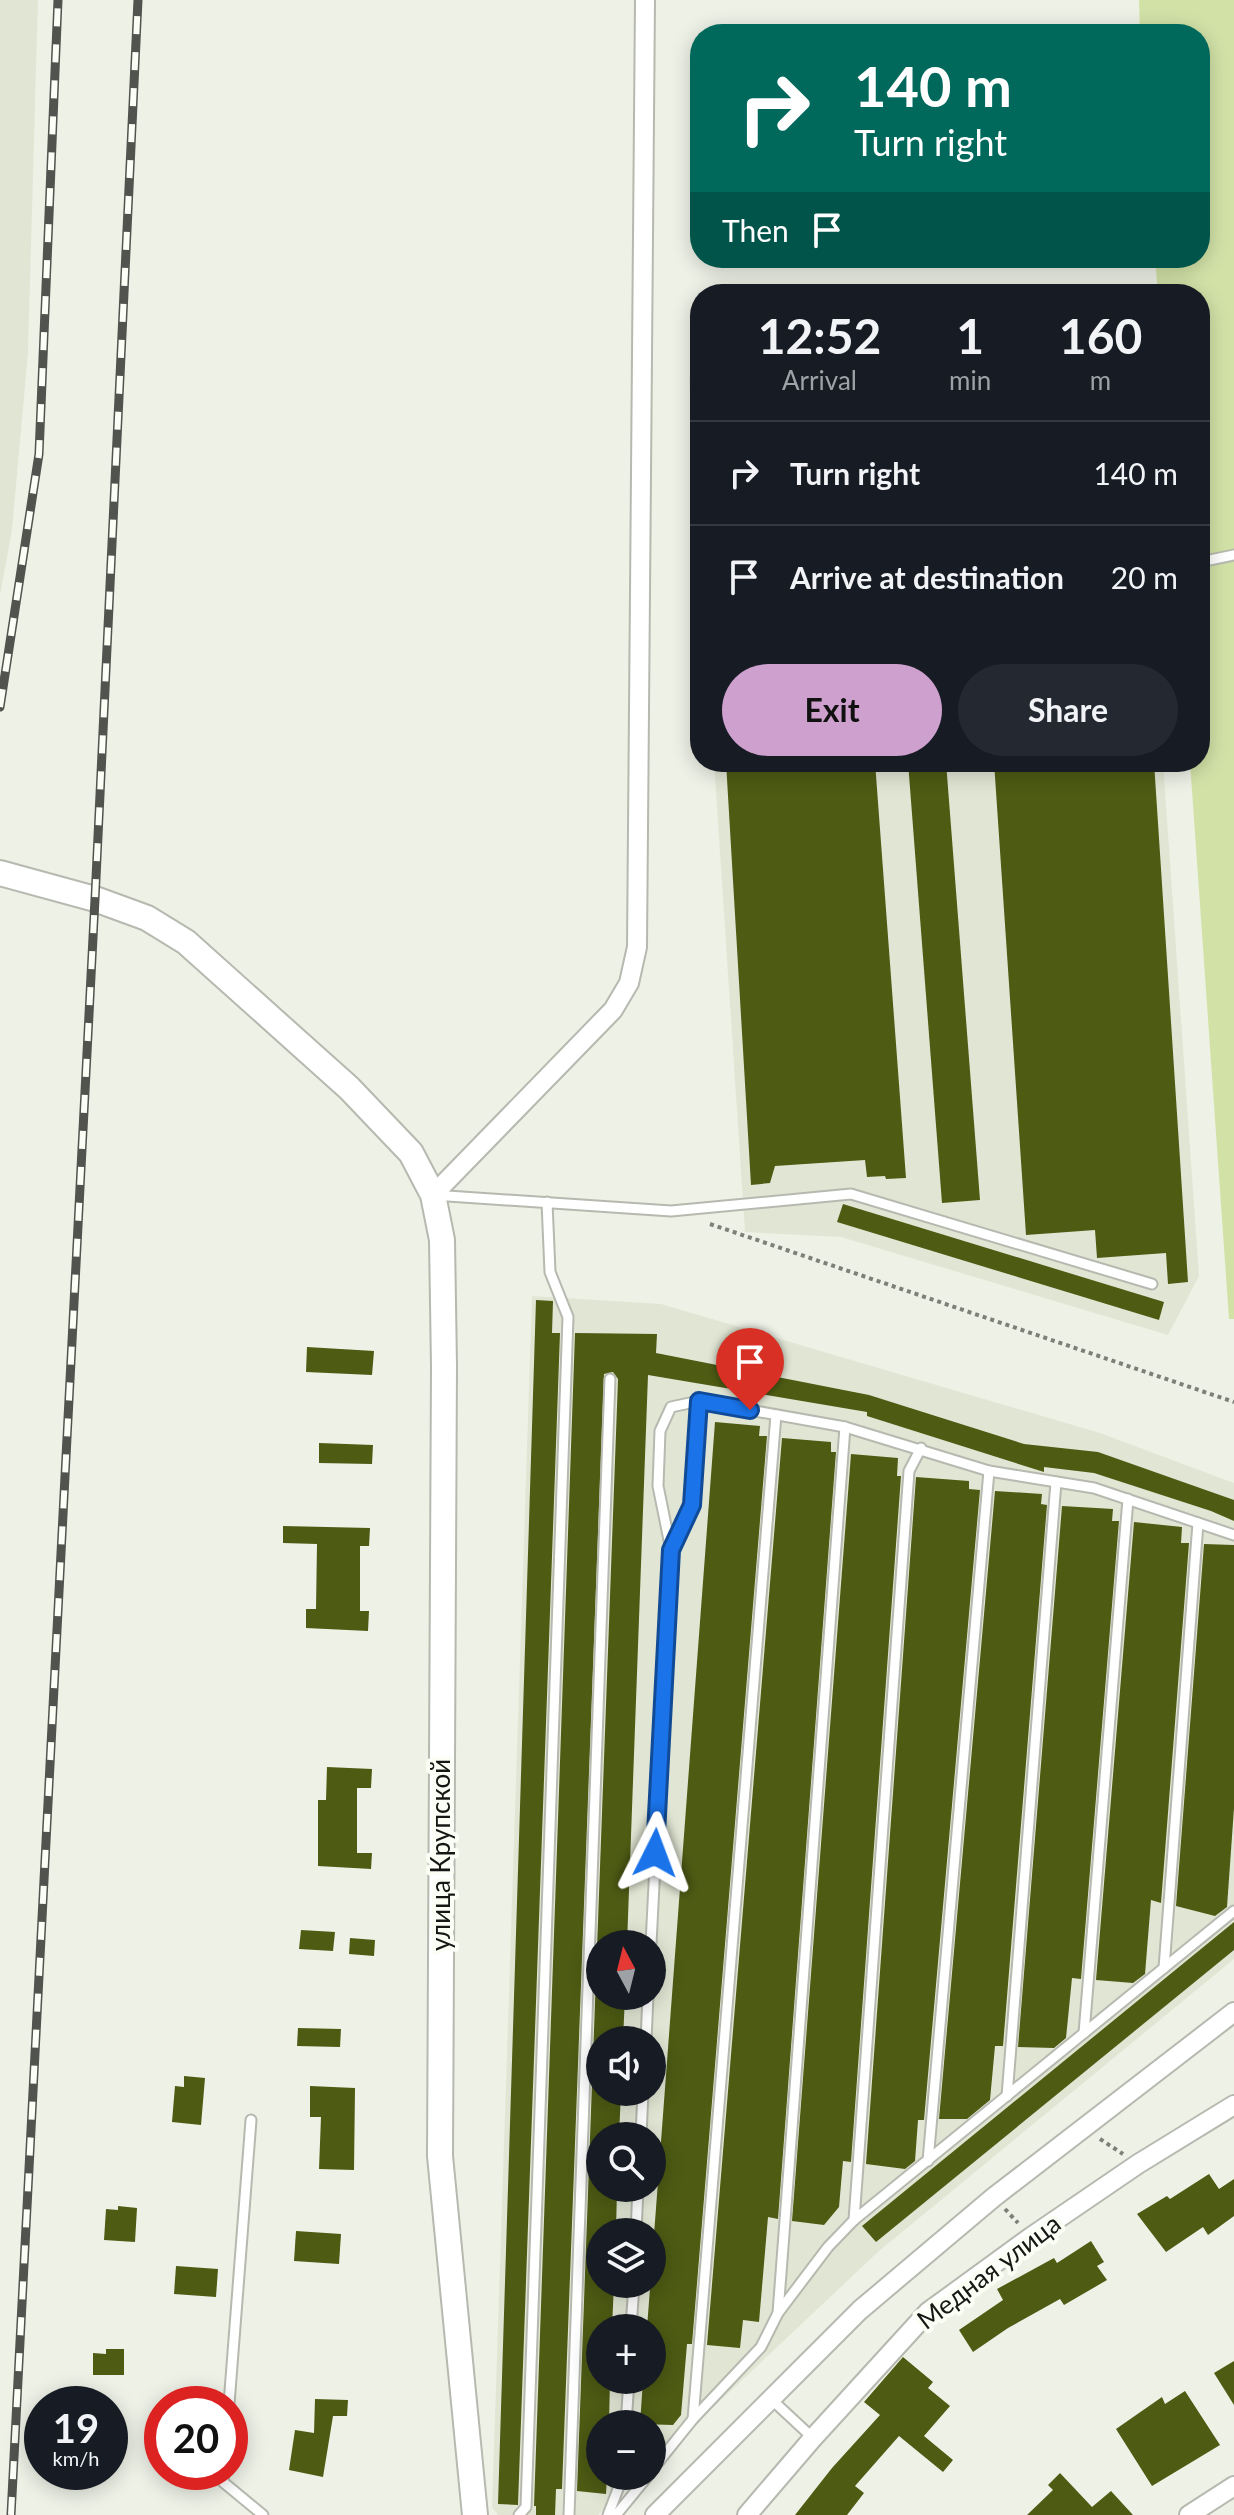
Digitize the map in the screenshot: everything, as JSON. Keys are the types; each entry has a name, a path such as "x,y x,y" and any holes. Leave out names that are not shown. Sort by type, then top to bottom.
{"main road":[{"name":"улица Крупской","path":"0,873 95,899 147,918 186,942 349,1088 411,1153 433,1195 442,1240 444,1366 440,2156 475,2515"}],"street":[{"path":"433,1195 613,1010 629,983 637,947 645,0"},
{"path":"655,2515 860,2310 994,2197 1234,2012"},
{"name":"Медная улица","path":"747,2515 928,2312 1138,2164 1234,2105"},
{"path":"1189,2515 1234,2486"}],"lane":[{"path":"1210,560 1234,555"},
{"path":"433,1195 671,1211 851,1194 1152,1284"},
{"path":"519,2515 526,2507 568,1317 550,1272 547,1202"},
{"path":"569,2515 610,1379"},
{"path":"671,1550 692,1505 699,1401"},
{"path":"652,1930 671,1550 658,1486 660,1431 671,1407 699,1401 845,1427 989,1471 1094,1488 1234,1535"},
{"path":"693,2419 776,1415"},
{"path":"778,2313 845,1427"},
{"path":"854,2220 909,1471 921,1448"},
{"path":"928,2161 989,1471"},
{"path":"1007,2096 1056,1482"},
{"path":"1084,2033 1128,1499"},
{"path":"1164,1968 1198,1523"},
{"path":"666,2453 761,2347 778,2313 828,2247 854,2220 1234,1911"},
{"path":"230,2386 251,2120"},
{"path":"771,2399 813,2438"},
{"path":"233,2490 263,2515"},
{"path":"608,2515 618,2490"},
{"path":"616,2515 637,2490"}],"path":[{"path":"671,1211 1234,1402"},
{"path":"1083,2127 1138,2164"},
{"path":"994,2197 1031,2237"}],"shaded area":[{"path":"0,0 38,0 28,353 12,530 0,595"},
{"path":"715,772 1164,772 1199,1276 1168,1335 841,1237 745,1232"},
{"path":"532,1296 661,1304 1100,1433 1234,1483 1234,1959 879,2251 666,2452 666,2410 586,2410 586,2490 625,2490 598,2515 498,2515 492,2507"}],"green space":[{"path":"1139,0 1234,0 1234,1319 1229,1319 1191,772 1210,772 1210,284 1157,284 1156,268 1210,268 1210,24 1140,24"}],"building":[{"path":"727,772 876,772 906,1178 867,1177 865,1160 775,1166 770,1183 751,1185"},
{"path":"909,772 947,772 980,1200 942,1203"},
{"path":"995,772 1155,772 1188,1282 1168,1284 1166,1253 1097,1258 1095,1230 1026,1235"},
{"path":"843,1204 1164,1302 1159,1320 837,1222"},
{"path":"536,1300 553,1301 552,1333 560,1333 518,2505 498,2504"},
{"path":"575,1333 657,1334 656,1353 869,1395 1024,1444 1098,1452 1234,1500 1234,1521 1094,1473 1044,1467 1044,1472 867,1416 867,1412 648,1375 628,1930 598,1930 618,1379 613,1372 604,1374 562,2489 556,2489 555,2515 536,2515"},
{"path":"307,1347 374,1351 372,1375 306,1372"},
{"path":"715,1422 760,1426 759,1436 767,1436 692,2344 687,2344 681,2415 673,2425 666,2425 666,2410 641,2410 642,2394 666,2394 666,2314 648,2314 649,2298 666,2298 666,2218 655,2218 656,2202 666,2202 666,2122 662,2122"},
{"path":"782,1438 831,1442 831,1452 836,1452 778,2219 768,2217 759,2322 743,2320 740,2348 707,2345"},
{"path":"319,1443 373,1445 372,1464 319,1463"},
{"path":"851,1454 898,1458 897,1476 901,1476 851,2162 843,2161 839,2207 824,2225 792,2221"},
{"path":"916,1477 969,1481 969,1489 980,1490 924,2120 918,2120 915,2161 905,2169 866,2164"},
{"path":"995,1491 1042,1494 1041,1504 1047,1505 1003,2046 995,2046 990,2100 967,2119 939,2119"},
{"path":"1062,1506 1113,1509 1112,1521 1119,1521 1081,1979 1072,1978 1066,2038 1054,2048 1018,2047"},
{"path":"1134,1522 1182,1527 1181,1543 1189,1543 1161,1903 1151,1900 1145,1974 1133,1983 1096,1980"},
{"path":"283,1526 370,1528 369,1546 360,1546 360,1611 369,1611 368,1631 306,1628 306,1609 316,1609 317,1544 283,1543"},
{"path":"1204,1544 1234,1545 1234,1808 1227,1907 1215,1916 1176,1906"},
{"path":"327,1767 372,1769 371,1788 357,1788 357,1853 372,1853 371,1869 318,1866 318,1800 326,1800"},
{"path":"1234,1922 1234,1950 876,2242 862,2226"},
{"path":"301,1930 335,1932 333,1951 299,1949"},
{"path":"350,1938 375,1940 374,1956 349,1954"},
{"path":"595,2010 624,2010 624,2026 594,2026"},
{"path":"298,2028 341,2029 340,2047 297,2046"},
{"path":"184,2076 205,2078 201,2125 172,2122 175,2086 184,2087"},
{"path":"310,2086 355,2088 354,2170 319,2169 321,2117 310,2117"},
{"path":"591,2106 620,2106 620,2122 591,2122"},
{"path":"1209,2174 1219,2189 1234,2179 1234,2216 1208,2235 1203,2227 1166,2252 1137,2214 1167,2196 1170,2199"},
{"path":"588,2202 617,2202 616,2218 587,2218"},
{"path":"118,2206 137,2208 135,2242 104,2240 106,2209 118,2210"},
{"path":"296,2231 341,2234 339,2264 294,2261"},
{"path":"1091,2241 1104,2262 1097,2266 1107,2280 1064,2305 1060,2299 973,2352 959,2330 1003,2300 997,2289 1054,2258 1057,2263"},
{"path":"586,2247 586,2298 613,2298 613,2314 586,2314 586,2394 610,2394 609,2410 586,2410 586,2490 606,2490 606,2494 577,2491"},
{"path":"176,2266 218,2269 216,2297 174,2294"},
{"path":"106,2349 124,2349 124,2375 93,2375 93,2353 106,2354"},
{"path":"903,2357 933,2382 928,2388 950,2406 924,2436 953,2460 943,2472 899,2436 855,2486 864,2493 847,2515 795,2515 880,2415 864,2402"},
{"path":"1234,2361 1234,2405 1214,2373"},
{"path":"1185,2391 1220,2445 1152,2486 1116,2429 1162,2397 1165,2404"},
{"path":"315,2399 348,2400 347,2416 333,2416 323,2477 289,2470 295,2430 314,2433"},
{"path":"1060,2473 1092,2507 1111,2491 1133,2515 1027,2515 1053,2490 1048,2485"}],"railway":[{"path":"0,707 39,454 58,0"},
{"path":"11,2515 138,0"}],"route":[{"path":"655,1853 671,1550 692,1505 699,1401 750,1410"}]}
